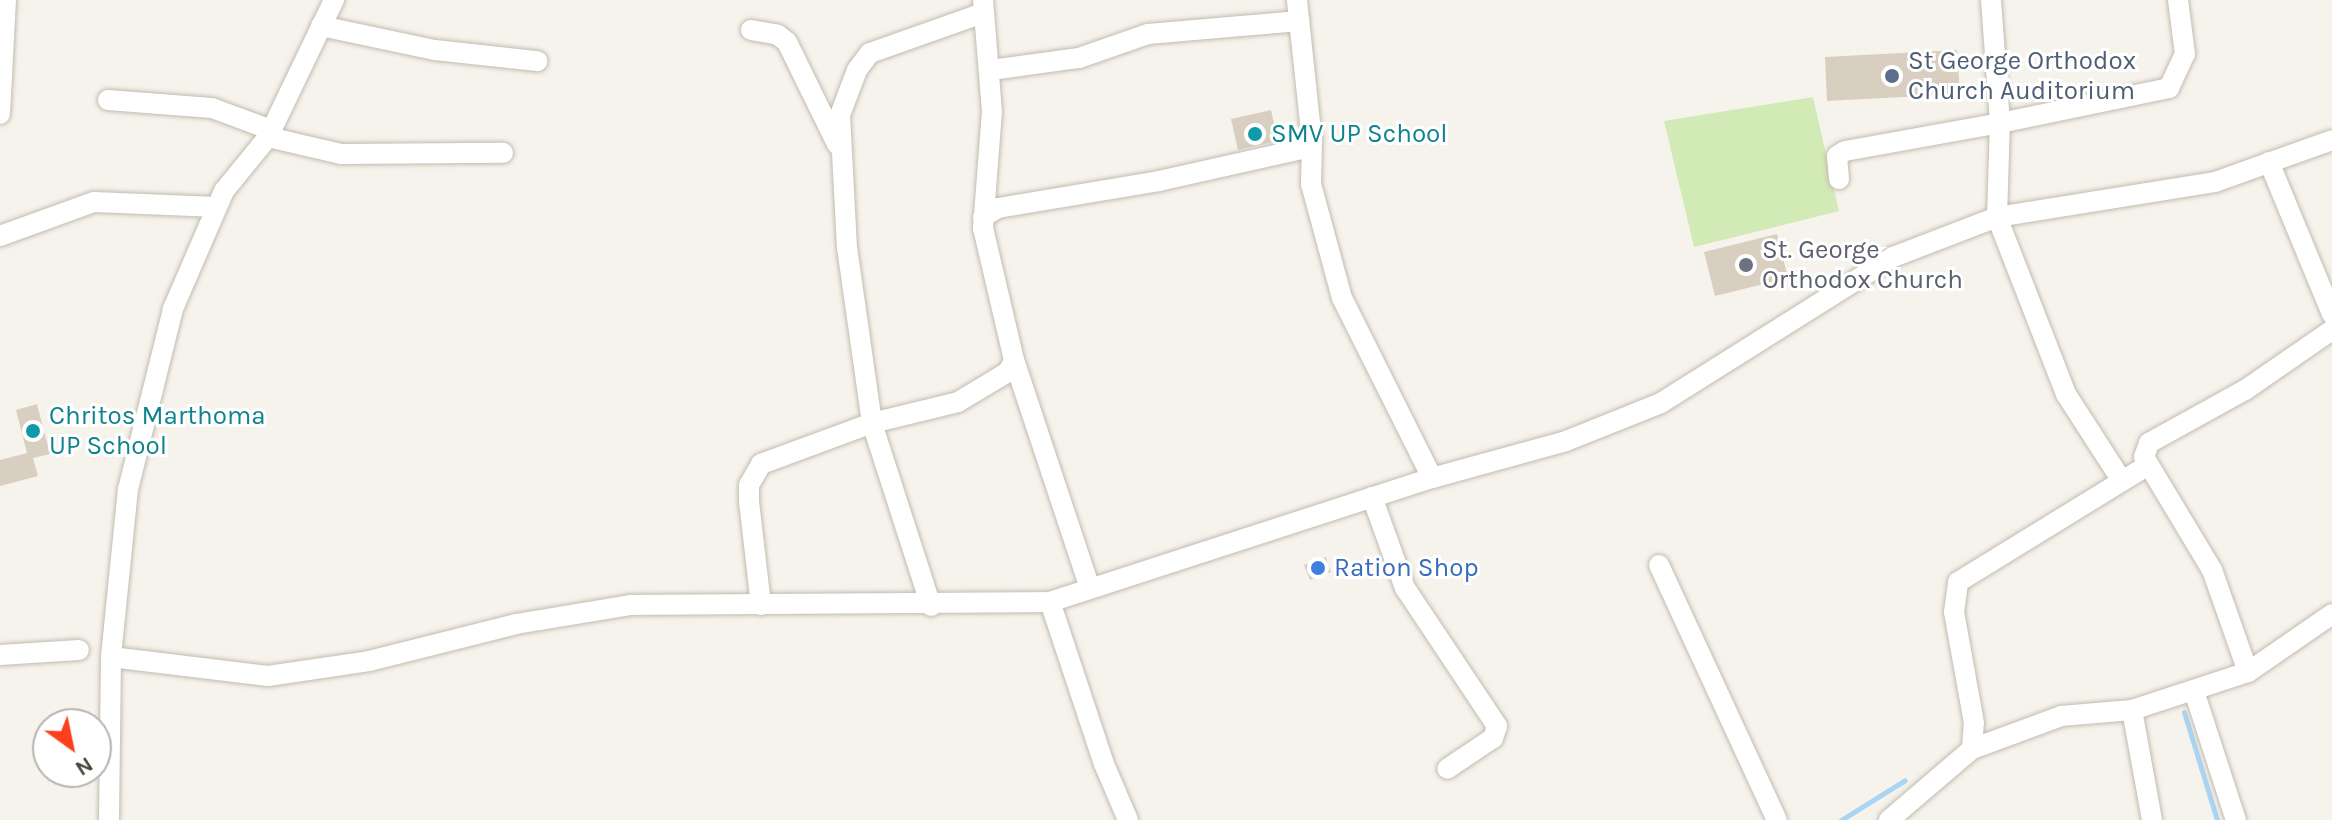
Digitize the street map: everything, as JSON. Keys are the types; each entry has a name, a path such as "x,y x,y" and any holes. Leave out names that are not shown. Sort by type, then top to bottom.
{"street":[{"path":"0,114 6,0"},
{"path":"109,820 111,657 128,489 144,410 173,309 217,207 270,134 334,0"},
{"path":"1991,0 2000,123 1997,217 2066,394 2122,481"},
{"path":"1839,179 1837,156 1845,151 2169,88 2185,54 2178,0"},
{"path":"931,606 872,423 847,248 839,148 847,91 870,53 983,6 991,70 991,153 983,217 1014,360 1090,589"},
{"path":"991,70 1079,58 1148,34 1298,10 1312,141 1311,184 1342,298 1432,478"},
{"path":"321,26 435,50 537,61"},
{"path":"751,30 778,35 787,42 839,148"},
{"path":"108,100 212,108 270,134 341,154 503,153"},
{"path":"111,657 268,676 369,661 516,624 631,605 931,606 1050,602 1432,478 1566,441 1661,403 1893,257 1997,217 2215,182 2332,140"},
{"path":"983,217 998,208 1300,151 1312,141"},
{"path":"2269,162 2332,314"},
{"path":"0,236 94,202 217,207"},
{"path":"2248,672 2212,570 2144,457 2149,443 2245,390 2332,330"},
{"path":"761,605 749,502 753,476 778,455 872,423 980,392 1008,372 1014,360"},
{"path":"1972,749 1974,723 1954,612 1958,582 2148,465"},
{"path":"1372,497 1405,588 1497,726 1493,738 1447,769"},
{"path":"1659,565 1777,820"},
{"path":"1050,602 1104,764 1128,820"},
{"path":"1889,820 1972,749 2061,716 2132,710 2248,672 2332,614"},
{"path":"0,655 79,650"},
{"path":"2194,691 2236,820"},
{"path":"2132,710 2152,820"}],"green space":[{"path":"1813,97 1839,211 1694,247 1664,121"}],"building":[{"name":"St George Orthodox Church Auditorium","path":"1957,50 1960,94 1827,101 1825,57"},
{"name":"SMV UP School","path":"1271,110 1278,141 1238,150 1231,119"},
{"name":"St. George Orthodox Church","path":"1777,234 1788,278 1715,296 1704,252"},
{"name":"Chritos Marthoma UP School","path":"37,404 50,454 33,458 38,476 0,486 0,460 27,453 16,410"},
{"name":"Ration Shop","path":"1326,557 1331,572 1310,580 1304,565"}],"waterway":[{"path":"2184,712 2217,820"},
{"path":"1841,820 1905,780"}],"place":[{"name":"St George Orthodox Church Auditorium","path":"1892,76"},
{"name":"SMV UP School","path":"1255,134"},
{"name":"St. George Orthodox Church","path":"1746,265"},
{"name":"Chritos Marthoma UP School","path":"33,431"},
{"name":"Ration Shop","path":"1318,568"}]}
